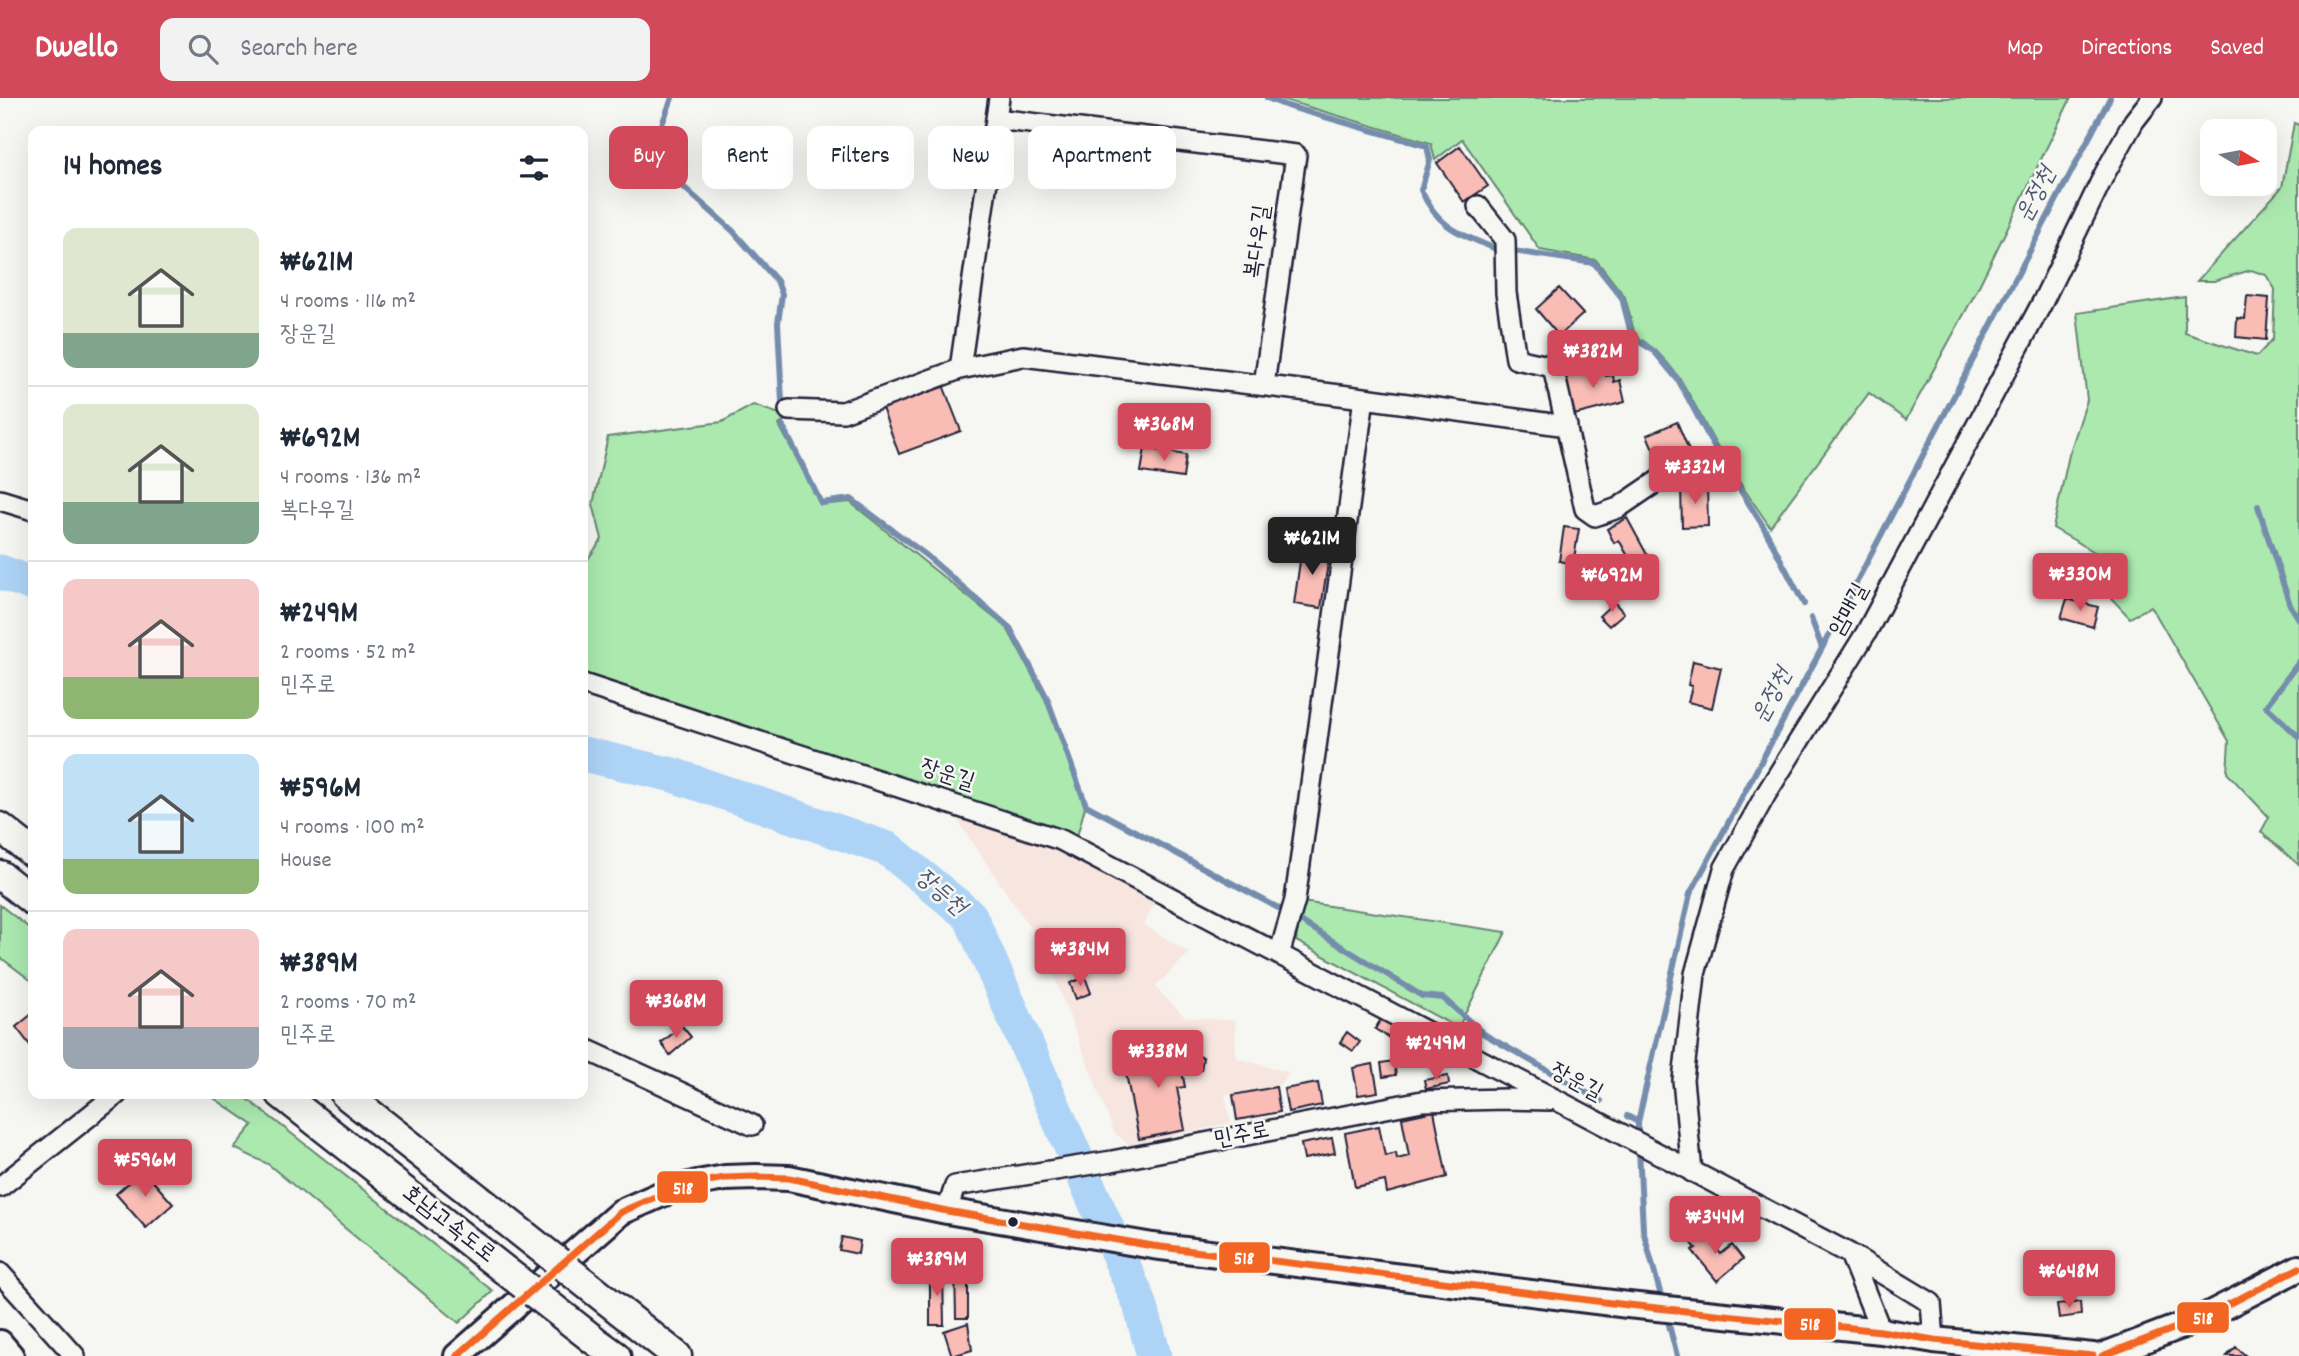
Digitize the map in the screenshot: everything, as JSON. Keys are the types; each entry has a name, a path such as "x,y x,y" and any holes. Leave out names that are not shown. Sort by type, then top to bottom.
{"highway":[{"path":"0,827 28,849"},
{"path":"0,875 28,897"},
{"name":"호남고속도로","path":"287,1099 605,1348"},
{"name":"호남고속도로","path":"351,1099 677,1356"}],"main road":[{"path":"457,1356 621,1212 671,1190 725,1178 789,1178 947,1211 1153,1246 1628,1305 2092,1356"},
{"path":"2102,1356 2203,1318 2299,1268"},
{"path":"0,1343 11,1356"}],"street":[{"path":"960,369 999,98"},
{"name":"암매길","path":"1692,1172 1683,1080 1695,974 1724,869 1766,794 1866,634 2042,303 2105,173 2134,121 2152,98"},
{"name":"복다우길","path":"996,119 1296,155 1264,385"},
{"path":"1478,206 1504,240 1506,293 1516,359 1553,367 1586,509 1595,516 1618,508 1671,471"},
{"path":"789,410 843,412 960,369 1023,356 1567,426"},
{"path":"1279,955 1295,900 1364,398"},
{"path":"0,500 28,508"},
{"name":"장운길","path":"588,686 1061,840 1850,1254 1931,1303 1934,1340"},
{"path":"588,1050 752,1125"},
{"path":"0,1187 111,1099"},
{"name":"민주로","path":"947,1211 955,1186 1112,1161 1422,1101 1557,1100"},
{"path":"1850,1254 1881,1331"},
{"path":"0,1273 75,1356"}],"shaded area":[{"path":"965,817 1059,851 1155,901 1144,925 1189,953 1155,987 1185,1017 1235,1021 1236,1058 1290,1073 1279,1085 1225,1095 1231,1123 1129,1145 1114,1132 1042,945 958,821"}],"green space":[{"path":"1278,98 2071,98 1975,294 1906,420 1869,393 1770,527 1722,455 1677,375 1652,347 1635,335 1625,297 1596,260 1540,250 1462,139 1435,160 1431,143"},
{"path":"2294,123 2299,125 2299,865 2261,832 2269,817 2227,773 2229,741 2151,606 2130,618 2112,599 2117,565 2053,528 2069,455 2087,400 2077,313 2185,297 2185,333 2257,356 2273,339 2275,289 2266,275 2251,270 2214,281 2197,281 2274,196 2277,196 2282,187"},
{"path":"753,405 789,417 779,425 821,505 850,502 1007,628 1045,699 1085,807 1076,840 588,678 588,559 602,539 593,504 608,437 722,422"},
{"path":"1302,902 1506,932 1458,1028 1296,941"},
{"path":"0,905 28,927 28,978 0,957"},
{"path":"215,1099 247,1099 493,1291 459,1323 268,1164 234,1148 253,1125"}],"building":[{"path":"1460,146 1488,186 1464,202 1437,163"},
{"path":"1559,288 1583,314 1559,336 1536,309"},
{"path":"2247,296 2269,298 2266,340 2236,337 2237,318 2245,319"},
{"path":"1603,365 1606,376 1613,375 1614,382 1620,380 1625,402 1574,415 1564,375"},
{"path":"943,385 961,431 899,454 882,408"},
{"path":"1677,422 1691,455 1661,468 1647,435"},
{"path":"1145,448 1186,455 1183,478 1141,472"},
{"path":"1707,485 1708,526 1682,527 1681,487"},
{"path":"1627,518 1651,562 1636,571 1619,540 1614,543 1607,529"},
{"path":"1564,527 1579,529 1573,564 1559,561"},
{"path":"1302,547 1330,550 1321,608 1294,604"},
{"path":"1587,564 1601,584 1585,596 1570,576"},
{"path":"2067,599 2098,607 2093,627 2061,618"},
{"path":"1614,602 1624,613 1609,626 1599,616"},
{"path":"1693,661 1721,668 1712,708 1688,702"},
{"path":"1085,977 1091,993 1076,999 1070,983"},
{"path":"1383,1016 1396,1024 1388,1037 1375,1029"},
{"path":"28,1017 28,1043 16,1027"},
{"path":"682,1026 691,1037 670,1055 661,1043"},
{"path":"1403,1029 1435,1048 1425,1063 1393,1044"},
{"path":"1347,1032 1360,1042 1353,1051 1340,1042"},
{"path":"1164,1050 1203,1057 1201,1070 1181,1066 1185,1087 1177,1088 1185,1130 1139,1139 1123,1059"},
{"path":"1394,1061 1396,1075 1383,1077 1381,1063"},
{"path":"1373,1064 1378,1092 1358,1095 1353,1068"},
{"path":"1448,1076 1449,1084 1426,1089 1424,1080"},
{"path":"1318,1083 1322,1105 1288,1112 1284,1089"},
{"path":"1276,1087 1280,1112 1237,1120 1233,1095"},
{"path":"1434,1111 1447,1177 1387,1193 1385,1181 1355,1187 1345,1133 1379,1126 1385,1156 1396,1153 1397,1159 1409,1156 1402,1118"},
{"path":"1332,1138 1335,1153 1304,1159 1301,1144"},
{"path":"143,1170 173,1204 146,1228 116,1194"},
{"path":"1702,1230 1721,1254 1732,1245 1743,1259 1717,1281 1692,1250 1696,1248 1689,1240"},
{"path":"842,1237 860,1241 858,1254 839,1250"},
{"path":"935,1247 957,1250 955,1263 933,1260"},
{"path":"955,1268 968,1268 968,1318 956,1318"},
{"path":"930,1270 943,1270 944,1325 930,1325"},
{"path":"2080,1302 2081,1315 2059,1318 2057,1305"},
{"path":"968,1323 972,1350 952,1356 944,1331"},
{"path":"2236,1347 2246,1356 2227,1356"}],"waterway":[{"path":"672,98 661,127 661,150 679,183 733,231 777,281 782,294 778,323 782,402"},
{"path":"1267,98 1427,146 1430,160 1421,190 1428,203 1451,228 1496,249"},
{"name":"운정천","path":"1638,1138 1638,1122 1690,894 2110,98"},
{"path":"1513,251 1594,263 1622,298 1632,337 1654,351 1679,381 1719,456 1763,526 1804,604"},
{"path":"783,426 821,503 851,499 927,556 1010,628 1047,698 1086,805 1282,910"},
{"path":"2258,506 2290,605 2299,619"},
{"name":"장등천","path":"0,572 28,582"},
{"path":"1811,618 1822,648"},
{"path":"2299,662 2266,706 2299,737"},
{"name":"장등천","path":"588,755 673,775 888,849 970,916 1140,1304 1154,1356"},
{"path":"1302,922 1422,996 1443,998 1484,1034 1601,1101"},
{"path":"1627,1116 1638,1122"},
{"name":"운정천","path":"1639,1148 1643,1230 1663,1303"},
{"name":"운정천","path":"1666,1313 1677,1356"}],"transit line":[{"name":"518","path":"457,1356 621,1212 671,1190 697,1183 725,1178 756,1177 789,1178 947,1211 1153,1246 1628,1305 2093,1356"},
{"name":"518","path":"2102,1356 2202,1318 2299,1268"}]}
